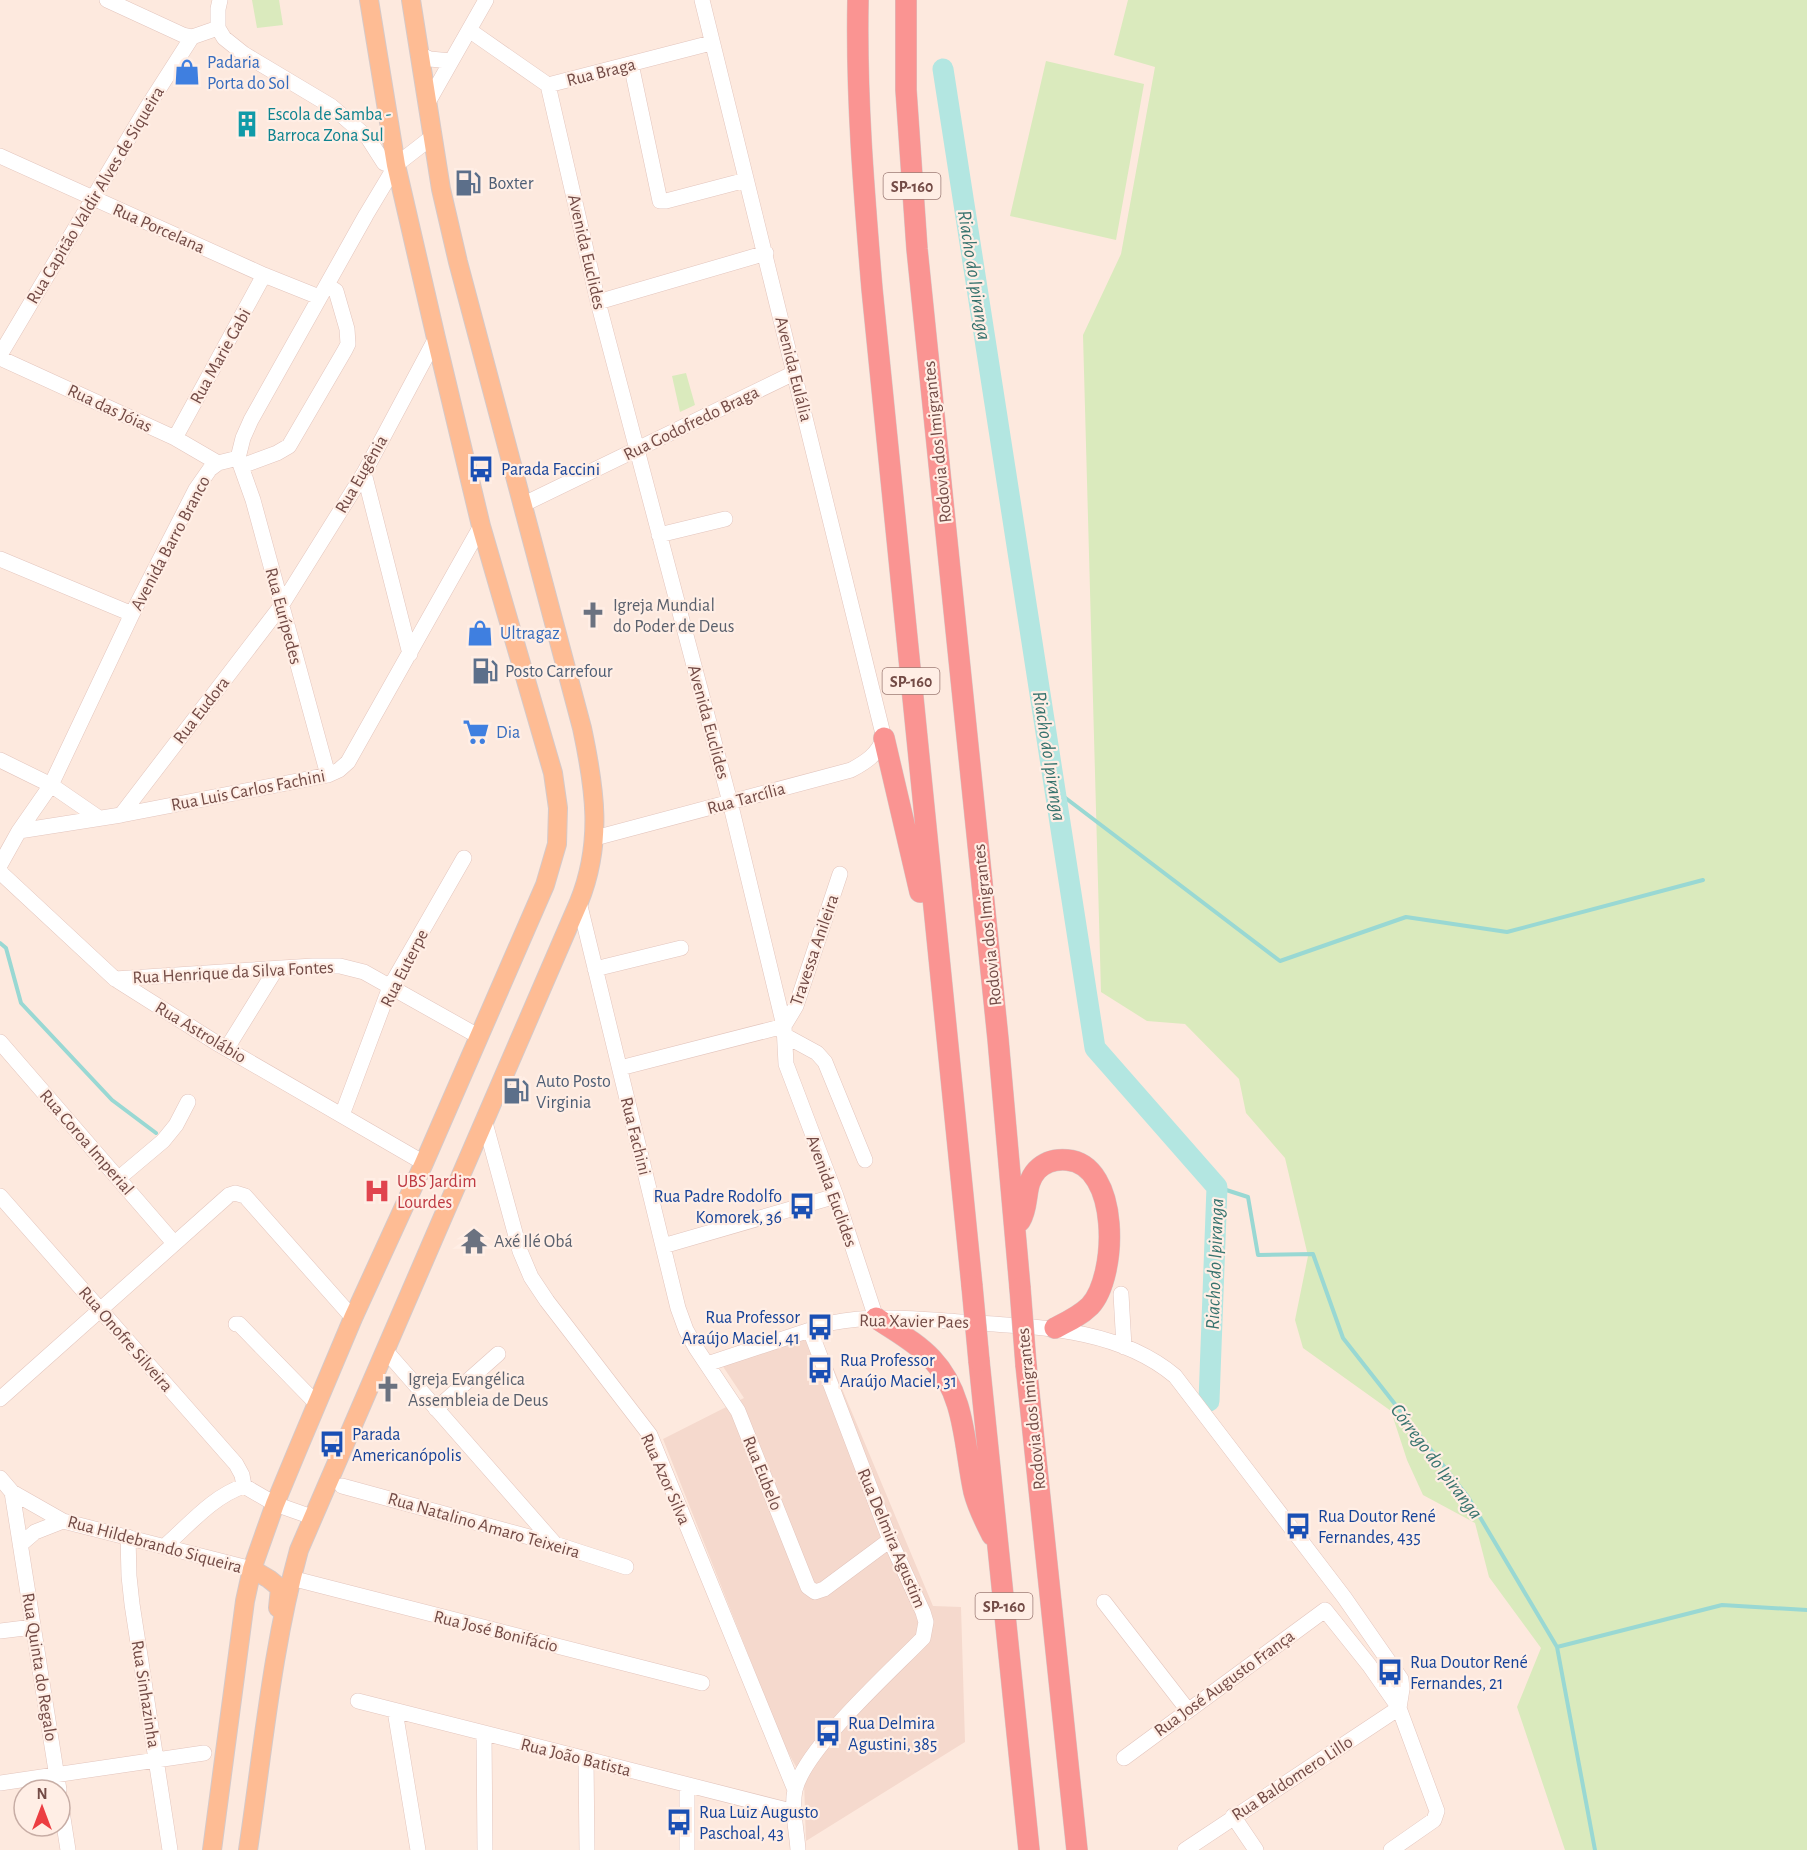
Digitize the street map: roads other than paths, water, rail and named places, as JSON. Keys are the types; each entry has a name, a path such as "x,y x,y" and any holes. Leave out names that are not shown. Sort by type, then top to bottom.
{"highway":[{"name":"SP-160","path":"858,0 857,58 863,183 1029,1850"},
{"name":"Rodovia dos Imigrantes","path":"906,0 905,74 917,249 998,1039 1026,1365 1077,1850"},
{"path":"884,738 940,974"},
{"path":"1015,1230 1022,1217 1030,1180 1038,1169 1048,1162 1059,1159 1080,1163 1092,1172 1102,1188 1107,1211 1109,1240 1103,1283 1098,1296 1083,1313 1055,1328"},
{"path":"876,1318 913,1342 933,1360 946,1380 961,1419 979,1508 998,1546"}],"main road":[{"path":"212,1850 245,1600 252,1569 275,1504 353,1318 424,1163 545,885 556,844 558,808 553,773 481,526 436,339 396,165 369,0"},
{"path":"248,1850 279,1639 299,1550 579,902 595,838 595,806 591,771 582,728 458,262 441,189 411,0"},
{"path":"252,1569 269,1579 280,1590 276,1624 279,1639"}],"street":[{"path":"106,0 192,37 219,28"},
{"path":"220,0 219,28 224,38 244,54 331,106 368,138 384,163 396,165"},
{"path":"427,104 486,0"},
{"name":"Avenida Eulália","path":"702,0 884,738"},
{"name":"Rua Braga","path":"469,30 548,85 711,43"},
{"name":"Rua Capitão Valdir Alves de Siqueira","path":"0,357 174,62 192,37"},
{"path":"419,54 430,59 451,61"},
{"path":"631,64 660,201 746,180"},
{"name":"Avenida Euclides","path":"548,85 598,302 730,802 784,1030 786,1064 836,1196 876,1318"},
{"path":"240,462 243,438 251,420 374,201 396,165 432,137"},
{"name":"Rua Porcelana","path":"0,156 264,275 323,291"},
{"path":"598,302 766,253"},
{"name":"Rua Marie Gabi","path":"175,438 264,275"},
{"name":"Avenida Barro Branco","path":"19,831 51,785 132,614 205,475 219,463 240,462 277,453 289,446 345,350 348,344 347,329 336,291 323,291"},
{"name":"Rua Eugênia","path":"281,606 364,472 436,339"},
{"name":"Rua das Jóias","path":"0,357 175,438 219,463"},
{"name":"Rua Godofredo Braga","path":"522,504 795,373"},
{"name":"Rua Eurípedes","path":"240,462 328,775"},
{"path":"364,472 410,654"},
{"path":"659,535 725,519"},
{"name":"Rua Luis Carlos Fachini","path":"19,831 121,815 328,775 339,770 348,762 481,526"},
{"path":"0,559 132,614"},
{"name":"Rua Eudora","path":"121,815 281,606"},
{"name":"Rua Tarcília","path":"595,838 851,770 867,762 878,751 884,738"},
{"path":"0,760 51,785 99,818"},
{"path":"0,865 19,831"},
{"name":"Rua Euterpe","path":"342,1115 390,987 464,858"},
{"name":"Rua Astrolábio","path":"0,872 115,979 227,1048 424,1163"},
{"name":"Travessa Anileira","path":"784,1030 796,1006 840,874"},
{"name":"Rua Fachini","path":"579,902 663,1246 686,1330 707,1364"},
{"path":"595,969 681,948"},
{"name":"Rua Henrique da Silva Fontes","path":"115,979 339,966 364,972 478,1036"},
{"path":"227,1048 276,969"},
{"path":"620,1068 784,1030 818,1053 825,1062 865,1160"},
{"name":"Rua Coroa Imperial","path":"0,1042 174,1243"},
{"path":"119,1178 164,1141 176,1125 188,1102"},
{"name":"Rua Azor Silva","path":"484,1119 520,1251 531,1277 650,1435 795,1790"},
{"path":"0,1399 174,1243 235,1192 245,1196 353,1318"},
{"name":"Rua Onofre Silveira","path":"0,1196 236,1464 242,1475 244,1486"},
{"path":"663,1246 836,1196"},
{"path":"1120,1294 1125,1347"},
{"name":"Rua Xavier Paes","path":"707,1364 850,1319 876,1318 1055,1328 1125,1347 1158,1362 1175,1376 1278,1510 1396,1670 1401,1679 1402,1689 1399,1708"},
{"path":"236,1324 239,1324 317,1404"},
{"name":"Rua Delmira Agustim","path":"798,1850 795,1790 804,1769 834,1729 923,1638 926,1631 923,1612 890,1540 810,1330"},
{"path":"385,1350 555,1544"},
{"path":"436,1409 498,1354"},
{"name":"Rua Eubelo","path":"707,1364 738,1411 808,1587 815,1592 824,1589 890,1540"},
{"name":"Rua Hildebrando Siqueira","path":"0,1478 12,1492 63,1521 252,1569"},
{"path":"165,1546 226,1494 244,1486 275,1504 312,1517"},
{"name":"Rua Natalino Amaro Teixeira","path":"342,1486 555,1544 626,1566"},
{"name":"Rua Quinta do Regalo","path":"12,1492 57,1778"},
{"path":"21,1544 34,1532 63,1521"},
{"path":"190,1523 188,1540 194,1553"},
{"name":"Rua Sinhazinha","path":"128,1537 132,1604 170,1850"},
{"name":"Rua José Bonifácio","path":"291,1578 702,1683"},
{"path":"1104,1602 1187,1710"},
{"name":"Rua José Augusto França","path":"1124,1758 1325,1610 1369,1665 1399,1708"},
{"path":"0,1631 33,1627"},
{"name":"Rua João Batista","path":"358,1701 795,1812"},
{"path":"1391,1850 1434,1820 1437,1811 1399,1708"},
{"name":"Rua Baldomero Lillo","path":"1185,1850 1399,1708"},
{"path":"395,1711 418,1850"},
{"path":"484,1734 485,1850"},
{"path":"72,1779 156,1760 204,1753"},
{"path":"586,1760 587,1850"},
{"path":"687,1786 687,1850"},
{"path":"1233,1816 1256,1850"}],"waterway":[{"name":"Riacho do Ipiranga","path":"943,69 1095,1048 1217,1187 1209,1401"},
{"path":"1055,790 1280,961 1406,917 1507,932 1703,880"},
{"path":"0,943 6,948 21,1003 112,1100 156,1133"},
{"name":"Córrego do Ipiranga","path":"1217,1187 1248,1197 1258,1255 1313,1254 1343,1338 1468,1497 1557,1647 1595,1850"},
{"path":"1557,1647 1722,1605 1807,1610"}],"place":[{"name":"Padaria Porta do Sol","path":"187,72"},
{"name":"Escola de Samba - Barroca Zona Sul","path":"247,124"},
{"name":"Boxter","path":"468,183"},
{"name":"Parada Faccini","path":"481,469"},
{"name":"Igreja Mundial do Poder de Deus","path":"593,615"},
{"name":"Ultragaz","path":"480,633"},
{"name":"Posto Carrefour","path":"485,671"},
{"name":"Dia","path":"476,732"},
{"name":"Auto Posto Virginia","path":"516,1091"},
{"name":"UBS Jardim Lourdes","path":"377,1191"},
{"name":"Rua Padre Rodolfo Komorek, 36","path":"802,1206"},
{"name":"Axé Ilé Obá","path":"474,1241"},
{"name":"Rua Professor Araújo Maciel, 41","path":"820,1327"},
{"name":"Rua Professor Araújo Maciel, 31","path":"820,1370"},
{"name":"Igreja Evangélica Assembleia de Deus","path":"388,1389"},
{"name":"Parada Americanópolis","path":"332,1444"},
{"name":"Rua Doutor René Fernandes, 435","path":"1298,1526"},
{"name":"Rua Doutor René Fernandes, 21","path":"1390,1672"},
{"name":"Rua Delmira Agustini, 385","path":"828,1733"},
{"name":"Rua Luiz Augusto Paschoal, 43","path":"679,1822"}]}
